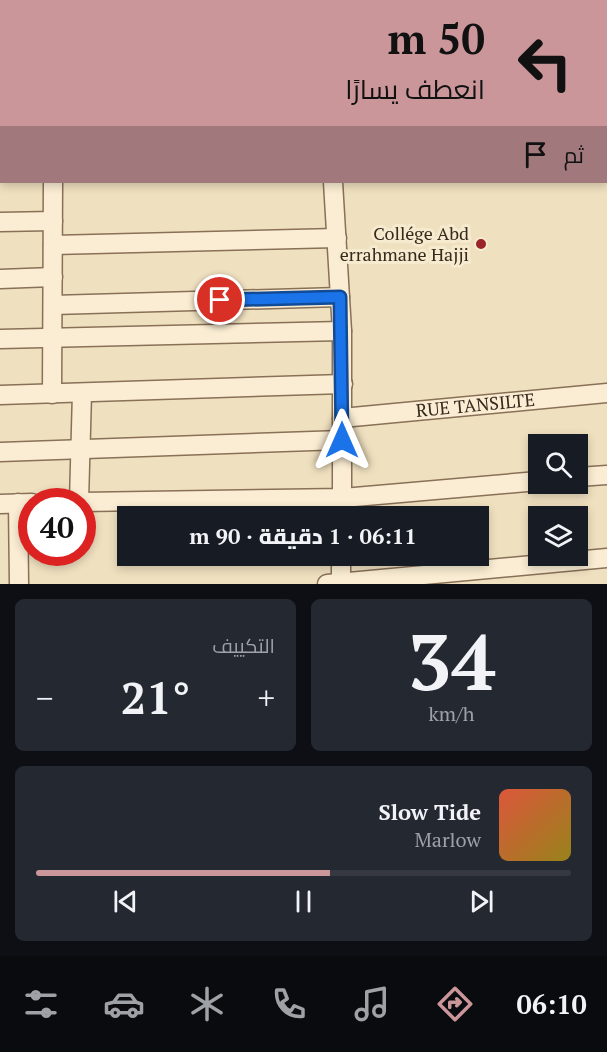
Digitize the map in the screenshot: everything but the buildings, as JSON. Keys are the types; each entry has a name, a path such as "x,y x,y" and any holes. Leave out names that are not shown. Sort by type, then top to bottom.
{"street":[{"path":"52,394 53,183"},
{"path":"333,183 342,331 343,506"},
{"path":"0,222 53,221"},
{"path":"53,245 336,238"},
{"path":"0,279 53,278"},
{"path":"53,305 340,297"},
{"path":"0,339 342,331"},
{"path":"0,395 343,384"},
{"path":"81,488 82,393"},
{"name":"RUE TANSILTE","path":"342,418 607,393"},
{"path":"0,452 342,440"},
{"path":"588,476 607,475"},
{"path":"350,506 528,482"},
{"path":"96,501 299,506"},
{"path":"17,503 19,584"},
{"path":"339,566 336,583 607,558"}],"place":[{"name":"Collége Abd errahmane Hajji","path":"481,244"}],"route":[{"path":"220,300 340,297 342,440"}]}
